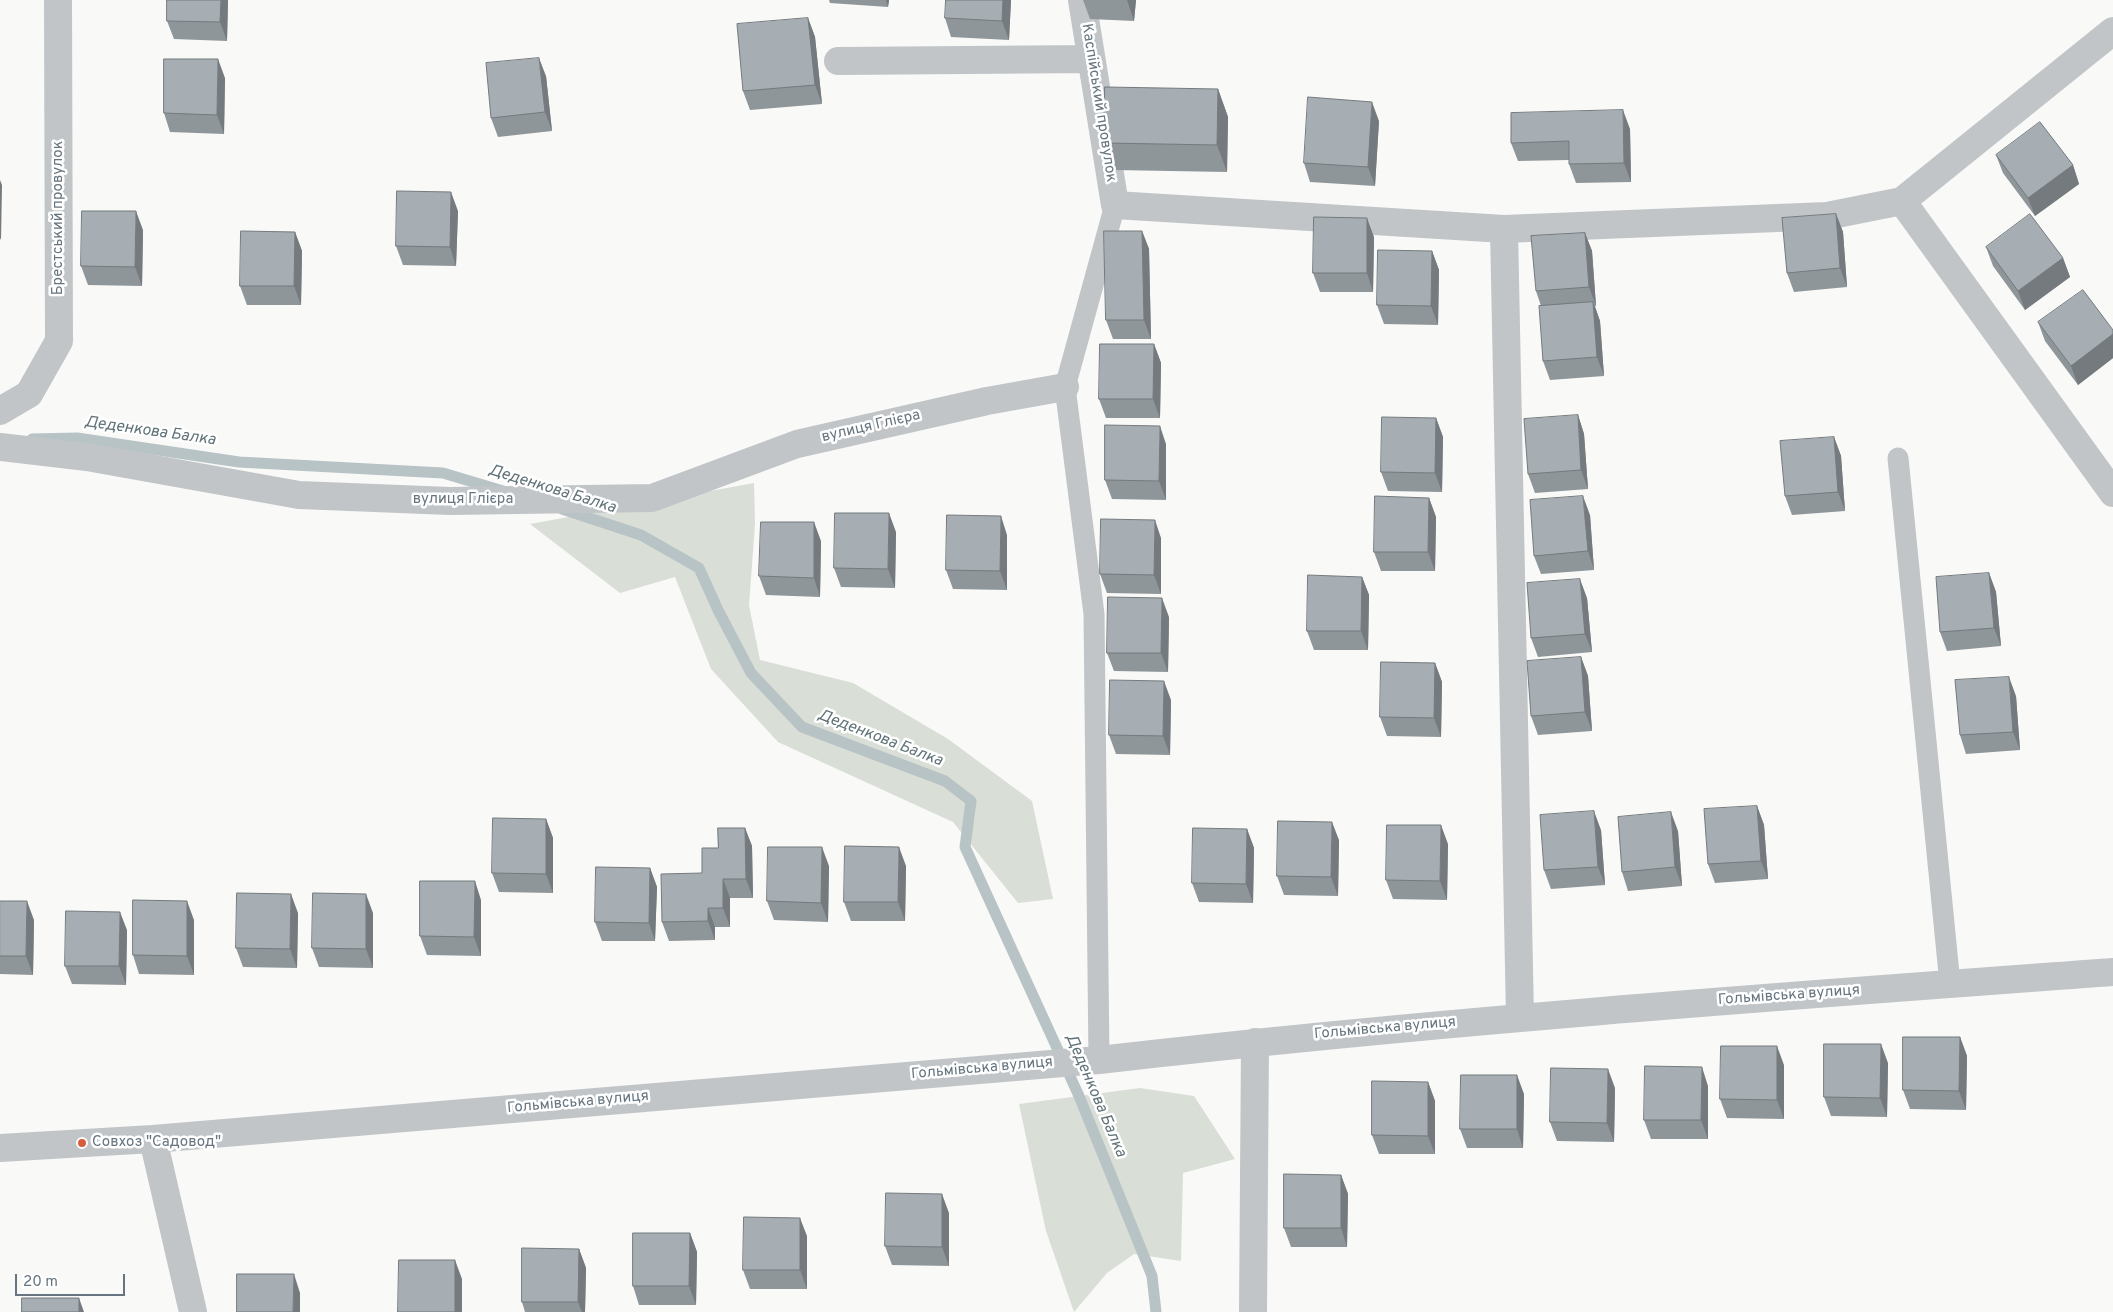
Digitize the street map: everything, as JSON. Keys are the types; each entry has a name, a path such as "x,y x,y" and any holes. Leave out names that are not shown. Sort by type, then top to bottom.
{"street":[{"name":"Брестський провулок","path":"0,411 28,394 59,341 58,0"},
{"name":"Каспійський провулок","path":"1082,0 1115,205"},
{"path":"1115,205 1504,229 1827,216 1902,201 2113,32"},
{"path":"838,61 1091,59"},
{"path":"1902,201 2113,493"},
{"path":"1504,229 1520,1016"},
{"name":"вулиця Глієра","path":"0,447 87,457 299,495 450,501 652,498 797,444 987,401 1065,387"},
{"name":"Гольмівська вулиця","path":"0,1148 153,1139 1099,1060 1255,1042 1520,1016 2113,972"},
{"path":"1253,1312 1255,1042"},
{"path":"153,1139 193,1312"}],"lane":[{"path":"1099,1060 1094,614 1065,387 1115,205"},
{"path":"1898,458 1950,984"}],"shaded area":[{"path":"754,483 755,524 749,605 760,660 853,683 948,739 1032,801 1053,899 1018,903 953,822 778,742 711,669 675,577 620,593 530,524"},
{"path":"1140,1088 1194,1096 1235,1159 1183,1173 1181,1261 1134,1254 1107,1273 1074,1312 1046,1231 1019,1104"}],"building":[{"path":"167,0 221,0 220,22 167,21"},
{"path":"946,0 1003,0 1002,21 945,18"},
{"path":"808,18 815,85 743,91 737,24"},
{"path":"539,58 545,112 491,118 486,63"},
{"path":"164,59 218,59 217,115 164,113"},
{"path":"1105,87 1218,89 1217,145 1104,143"},
{"path":"1308,97 1372,102 1368,167 1304,163"},
{"path":"1623,110 1624,163 1569,164 1569,141 1511,143 1511,113"},
{"path":"2040,122 2073,165 2028,198 1996,155"},
{"path":"397,191 451,192 450,247 396,246"},
{"path":"82,211 136,211 135,267 81,266"},
{"path":"1836,214 1840,268 1787,273 1782,218"},
{"path":"2030,214 2063,258 2018,291 1986,247"},
{"path":"1314,217 1367,218 1367,273 1313,273"},
{"path":"241,231 295,232 294,286 240,286"},
{"path":"1104,231 1142,231 1144,320 1106,320"},
{"path":"1585,233 1589,287 1536,291 1531,236"},
{"path":"1378,250 1432,251 1431,306 1377,305"},
{"path":"2083,290 2113,330 2113,334 2071,366 2038,322"},
{"path":"1593,302 1597,357 1543,361 1539,306"},
{"path":"1100,344 1154,344 1153,399 1099,399"},
{"path":"1578,415 1581,470 1528,474 1524,419"},
{"path":"1382,417 1436,418 1435,473 1381,472"},
{"path":"1105,425 1160,426 1159,481 1105,480"},
{"path":"1834,437 1838,492 1785,496 1780,441"},
{"path":"1375,496 1429,498 1428,552 1374,552"},
{"path":"1583,496 1588,551 1534,556 1530,500"},
{"path":"835,513 889,513 888,569 834,568"},
{"path":"947,515 1001,516 1000,571 946,570"},
{"path":"1101,519 1155,520 1154,575 1100,574"},
{"path":"761,522 814,522 814,578 759,576"},
{"path":"1989,573 1994,628 1940,632 1936,577"},
{"path":"1308,575 1362,577 1361,631 1307,631"},
{"path":"1580,579 1585,634 1531,638 1527,583"},
{"path":"1108,597 1162,598 1161,653 1107,653"},
{"path":"1581,657 1585,712 1531,716 1527,661"},
{"path":"1381,662 1435,663 1434,718 1380,717"},
{"path":"2009,677 2013,732 1960,735 1955,680"},
{"path":"1110,680 1164,681 1163,736 1109,735"},
{"path":"1757,806 1761,861 1708,864 1704,809"},
{"path":"1594,811 1598,867 1544,870 1540,815"},
{"path":"1671,812 1675,867 1622,872 1618,817"},
{"path":"493,818 546,819 546,874 492,873"},
{"path":"1278,821 1332,822 1331,877 1277,876"},
{"path":"1387,825 1441,825 1440,881 1386,880"},
{"path":"718,828 745,828 746,879 723,879 723,908 708,908 708,921 662,922 661,874 702,873 702,848 718,848"},
{"path":"1193,828 1247,829 1246,884 1192,883"},
{"path":"845,846 899,847 898,902 844,902"},
{"path":"768,847 822,847 821,903 767,901"},
{"path":"596,867 650,868 649,923 595,922"},
{"path":"420,881 475,881 474,937 420,936"},
{"path":"237,893 291,894 290,949 236,948"},
{"path":"313,893 366,894 366,949 312,948"},
{"path":"133,900 187,901 187,956 133,955"},
{"path":"0,901 27,901 26,956 0,956"},
{"path":"66,911 120,912 119,966 65,966"},
{"path":"1903,1037 1960,1037 1959,1091 1903,1090"},
{"path":"1824,1044 1881,1044 1880,1098 1824,1097"},
{"path":"1721,1046 1777,1046 1777,1100 1720,1099"},
{"path":"1645,1066 1702,1067 1701,1120 1644,1120"},
{"path":"1551,1068 1608,1069 1607,1123 1550,1122"},
{"path":"1461,1075 1517,1075 1517,1129 1460,1129"},
{"path":"1372,1081 1428,1082 1428,1136 1372,1135"},
{"path":"1284,1174 1341,1175 1341,1228 1284,1228"},
{"path":"886,1193 942,1194 942,1247 885,1246"},
{"path":"744,1217 800,1218 800,1270 743,1270"},
{"path":"633,1233 690,1233 689,1286 633,1286"},
{"path":"522,1248 579,1249 578,1302 522,1302"},
{"path":"399,1260 455,1260 455,1312 398,1312"},
{"path":"237,1274 294,1274 293,1312 237,1312"},
{"path":"22,1298 79,1298 79,1312 22,1312"}],"waterway":[{"name":"Деденкова Балка","path":"32,439 77,438 239,462 443,473 503,491"},
{"name":"Деденкова Балка","path":"562,509 641,535 699,568 718,610 751,673 802,727 945,781 971,801 965,847 1079,1096 1152,1276 1156,1312"}],"place":[{"name":"Совхоз \"Садовод\"","path":"82,1143"}]}
